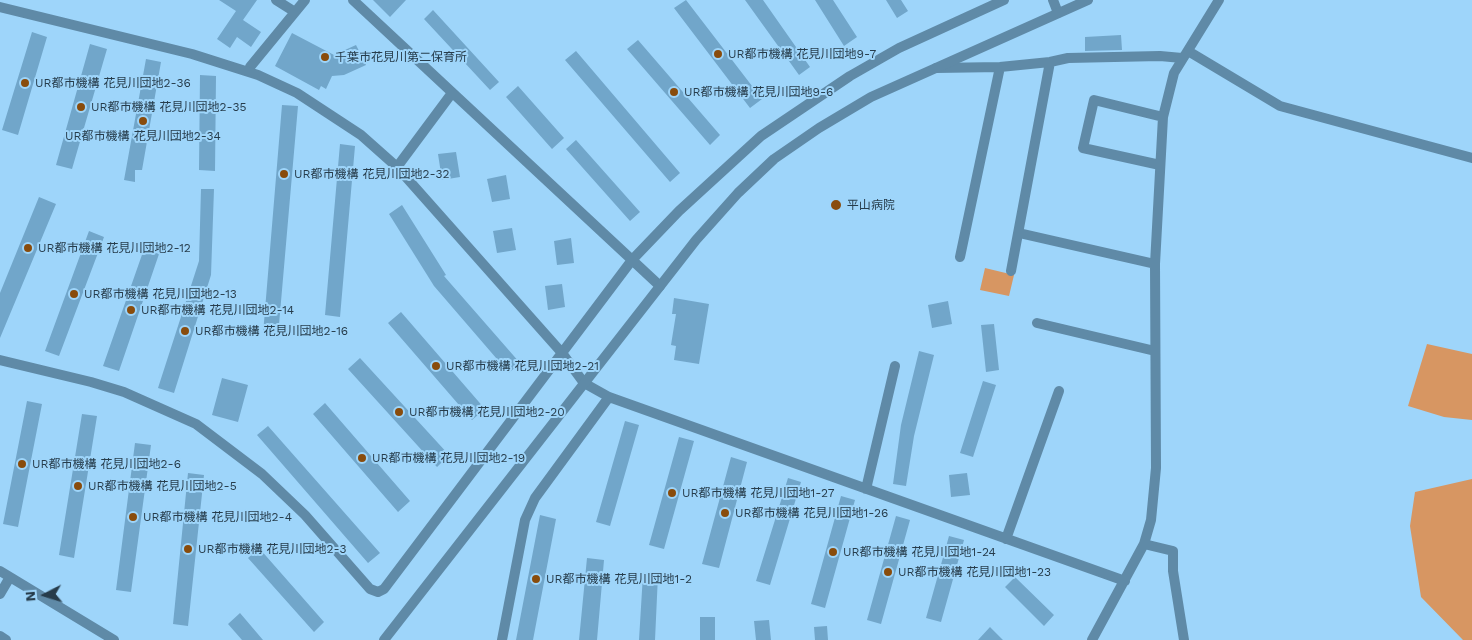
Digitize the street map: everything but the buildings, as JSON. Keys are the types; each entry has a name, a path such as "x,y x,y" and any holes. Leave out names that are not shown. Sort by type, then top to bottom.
{"street":[{"path":"276,0 295,12"},
{"path":"250,66 305,0"},
{"path":"353,0 660,286"},
{"path":"0,360 116,390 196,424 277,487 305,515 370,589 378,592 384,589 632,260 678,211 761,136 850,76 899,48 1004,0"},
{"path":"1052,0 1058,13"},
{"path":"384,640 716,216 774,159 845,111 931,68 1088,0"},
{"path":"1092,640 1144,544 1151,520 1156,468 1155,264 1163,117 1174,74 1219,0"},
{"path":"0,7 192,54 258,76 297,93 361,135 397,167 562,352 584,383 609,397 1125,581"},
{"path":"931,68 1000,67 1050,62 1068,58 1185,54 1280,106 1472,158"},
{"path":"1011,271 1050,62"},
{"path":"960,257 1000,67"},
{"path":"397,167 452,93"},
{"path":"1160,165 1083,148 1094,100 1163,117"},
{"path":"1019,233 1155,264"},
{"path":"1038,324 1155,351"},
{"path":"866,489 895,366"},
{"path":"1006,539 1059,392"},
{"path":"502,640 525,520 534,498 609,397"},
{"path":"1144,544 1173,550 1173,570 1184,640"},
{"path":"0,571 114,640"},
{"path":"0,594 10,578"},
{"path":"0,636 6,640"}],"shaded area":[{"path":"985,268 1014,275 1009,296 980,290"},
{"path":"1427,344 1472,354 1472,420 1444,417 1408,406"},
{"path":"1472,479 1472,640 1463,640 1421,597 1410,526 1415,492"}],"place":[{"name":"UR都市機構 花見川団地9-7","path":"718,54"},
{"name":"千葉市花見川第二保育所","path":"325,57"},
{"name":"UR都市機構 花見川団地2-36","path":"25,83"},
{"name":"UR都市機構 花見川団地9-6","path":"674,92"},
{"name":"UR都市機構 花見川団地2-35","path":"81,107"},
{"name":"UR都市機構 花見川団地2-34","path":"143,121"},
{"name":"UR都市機構 花見川団地2-32","path":"284,174"},
{"name":"平山病院","path":"836,205"},
{"name":"UR都市機構 花見川団地2-12","path":"28,248"},
{"name":"UR都市機構 花見川団地2-13","path":"74,294"},
{"name":"UR都市機構 花見川団地2-14","path":"131,310"},
{"name":"UR都市機構 花見川団地2-16","path":"185,331"},
{"name":"UR都市機構 花見川団地2-21","path":"436,366"},
{"name":"UR都市機構 花見川団地2-20","path":"399,412"},
{"name":"UR都市機構 花見川団地2-19","path":"362,458"},
{"name":"UR都市機構 花見川団地2-6","path":"22,464"},
{"name":"UR都市機構 花見川団地2-5","path":"78,486"},
{"name":"UR都市機構 花見川団地1-27","path":"672,493"},
{"name":"UR都市機構 花見川団地1-26","path":"725,513"},
{"name":"UR都市機構 花見川団地2-4","path":"133,517"},
{"name":"UR都市機構 花見川団地2-3","path":"188,549"},
{"name":"UR都市機構 花見川団地1-24","path":"833,552"},
{"name":"UR都市機構 花見川団地1-23","path":"888,572"},
{"name":"UR都市機構 花見川団地1-2","path":"536,579"}]}
